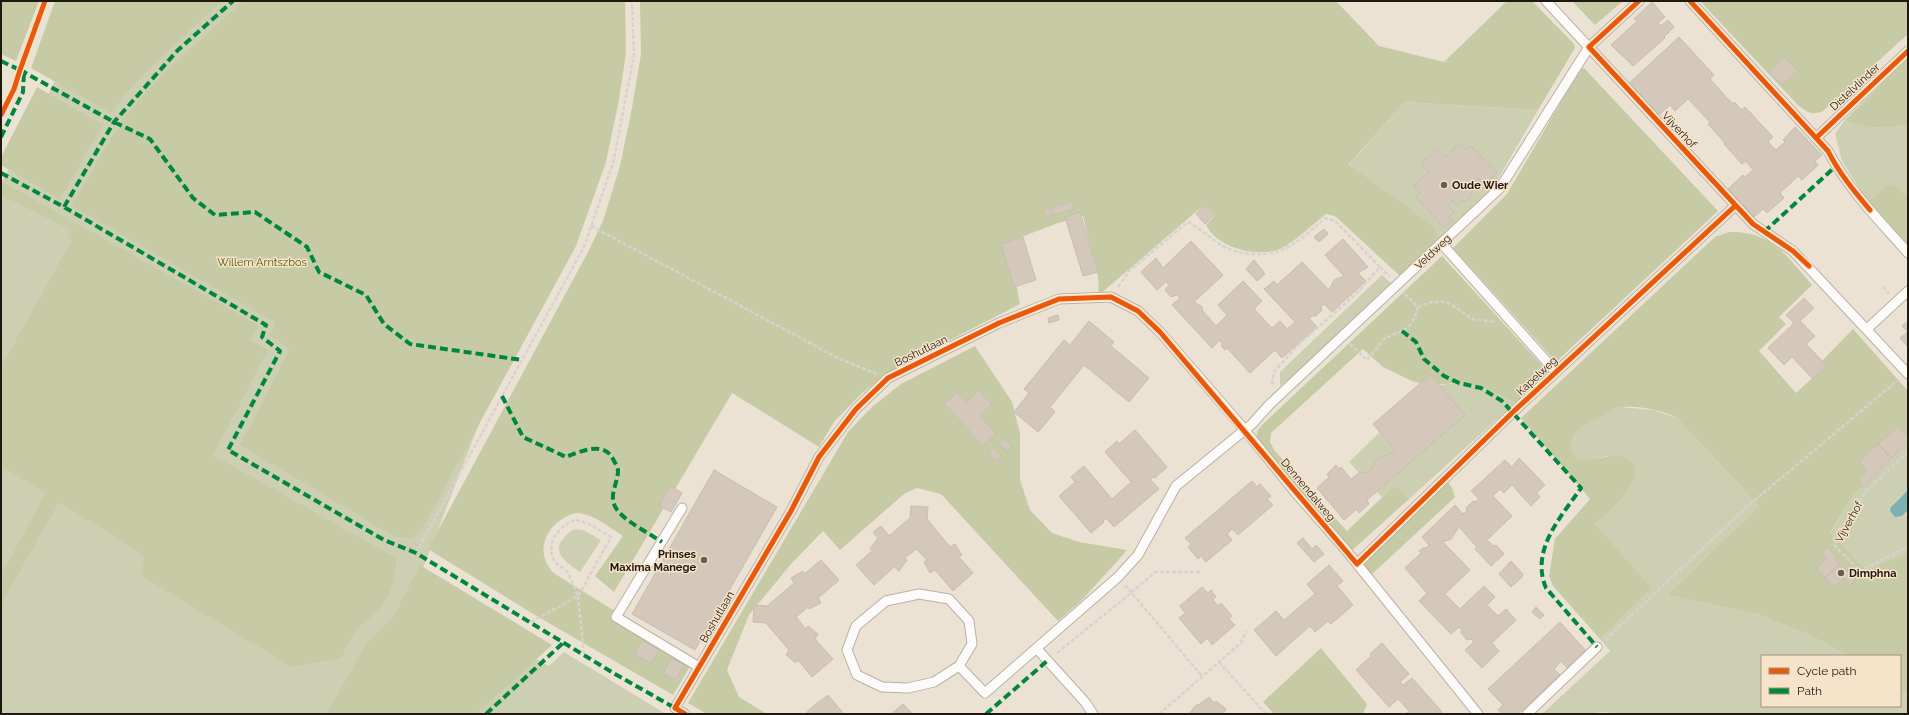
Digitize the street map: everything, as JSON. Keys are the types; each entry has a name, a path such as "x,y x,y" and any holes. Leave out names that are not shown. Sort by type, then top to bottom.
{"lane":[{"name":"Vijverhof","path":"1546,1 1735,206 1753,224 1793,251 1907,373"},
{"path":"1589,47 1639,1"},
{"path":"1690,1 1828,151 1836,166 1854,191 1908,252"},
{"name":"Veldweg","path":"959,666 985,693 1118,577 1138,555 1176,486 1252,424 1269,405 1500,188 1589,47"},
{"name":"Distelvlinder","path":"1816,138 1908,51"},
{"name":"Kapelweg","path":"1357,564 1556,372 1735,206"},
{"path":"1442,244 1556,372"},
{"path":"1867,329 1908,291"},
{"name":"Boshutlaan","path":"685,714 675,708 791,511 819,457 856,409 888,378 999,323 1058,299 1111,297 1138,311 1160,332 1244,429"},
{"name":"Dennendalweg","path":"1244,429 1295,492 1357,564 1477,714"},
{"path":"682,508 616,617 699,667"},
{"path":"919,594 949,599 969,621 972,644 959,666 934,682 908,688 882,687 856,675 847,650 856,626 886,601 919,594"},
{"path":"1527,714 1597,647"},
{"path":"1037,649 1047,662 1085,702 1093,714"}],"path":[{"path":"416,553 584,247 613,163 633,62 632,1"},
{"path":"1111,297 1129,271 1188,222 1224,247 1240,253 1258,255 1285,249 1307,234 1325,218 1335,221 1380,267 1356,294 1297,346 1274,372 1269,405"},
{"path":"591,226 838,358 888,378"},
{"path":"1397,285 1418,307"},
{"path":"1418,307 1434,301 1444,301 1454,306 1472,319 1478,321 1498,322 1507,318"},
{"path":"1342,337 1367,360 1385,338 1402,331 1409,326 1415,318 1418,307"},
{"path":"1597,647 1749,505 1907,373"},
{"path":"531,622 578,596 611,537 589,524 576,520 568,523 558,531 552,542 551,553 557,564 567,572 578,596 584,655"},
{"path":"1047,662 1132,593 1155,572 1201,572"},
{"path":"1118,577 1202,676"},
{"path":"1159,714 1241,643 1246,630"},
{"path":"1219,662 1266,714"}],"green space":[{"path":"1,1 39,1 16,61 1,54"},
{"path":"55,1 223,1 150,68 123,97 111,113 31,68"},
{"name":"Willem Arntszbos","path":"97,1 602,1 572,185 414,591 549,666 564,652 666,714 1,714 1,184"},
{"path":"244,1 625,1 626,53 618,105 606,162 576,246 421,531 411,538 395,537 240,445 290,349 270,336 276,323 72,206 108,142 133,107 173,65"},
{"path":"640,1 1336,1 1379,46 1444,62 1507,1 1532,1 1574,44 1575,48 1538,110 1405,102 1348,165 1402,202 1435,228 1439,239 1400,276 1335,216 1326,214 1282,248 1273,251 1251,252 1229,245 1219,240 1211,233 1206,225 1215,215 1204,205 1099,295 1098,277 1083,216 1058,223 1008,242 1020,304 890,371 861,394 834,422 819,447 732,393 614,592 595,576 623,536 607,525 585,514 572,514 555,524 546,538 544,545 545,560 555,574 694,660 673,695 535,615 428,549 588,252 603,221 620,166 632,108 641,54"},
{"path":"1572,1 1623,1 1595,25"},
{"path":"1700,1 1908,1 1908,34 1823,111 1812,113 1806,111 1797,104"},
{"path":"1908,58 1908,126 1868,127 1845,120"},
{"path":"1584,68 1718,211 1556,362 1453,248 1507,194 1580,69"},
{"path":"37,87 103,125 60,199 1,165 1,157"},
{"path":"1405,102 1538,110 1494,186 1439,239 1435,228 1402,202 1348,166"},
{"path":"1845,120 1868,127 1908,126 1908,196 1902,192 1868,202 1842,161 1835,134"},
{"path":"1,181 259,326 250,340 268,350 213,455 396,558 395,574 388,595 380,608 358,628 341,658 292,667 142,576 144,555 59,502 1,604 1,575 46,493 1,466 1,367 72,240 67,238 71,230 1,195"},
{"path":"1888,185 1892,185 1908,196 1908,246 1868,202"},
{"path":"1729,232 1744,233 1767,240 1786,255 1812,285 1779,317 1786,324 1759,351 1796,393 1823,368 1819,364 1853,329 1908,391 1908,443 1853,496 1830,533 1866,571 1908,552 1908,694 1901,690 1901,655 1846,655 1812,636 1757,614 1667,595 1759,506 1677,418 1651,409 1623,407 1613,410 1582,427 1573,437 1572,443 1573,451 1577,459 1594,459 1622,455 1634,465 1635,472 1629,488 1615,505 1595,524 1650,585 1651,589 1600,639 1553,586 1549,576 1555,539 1590,499 1521,418 1715,237"},
{"path":"1442,256 1548,372 1515,403 1488,389 1463,383 1441,384 1434,387 1412,381 1383,367 1363,349 1271,433 1270,442 1274,450 1347,531 1395,485 1409,499 1348,554 1257,441 1257,432 1262,425"},
{"path":"1382,275 1392,284 1297,373 1280,386 1280,372"},
{"path":"975,346 1012,402 1020,433 1020,480 1030,510 1052,533 1079,542 1127,550 1081,601 1058,621 941,494 917,488 904,494 840,550 823,531 791,564 749,615 727,670 739,697 767,714 707,714 688,703 848,432 872,407 901,384"},
{"path":"1462,383 1488,389 1515,403 1409,499 1395,485 1382,497 1349,462 1415,398 1427,390 1437,386"},
{"path":"1620,407 1653,410 1677,418 1759,506 1667,595 1757,614 1812,636 1846,655 1761,655 1761,707 1901,707 1901,690 1908,694 1908,714 1625,714 1601,712 1593,714 1542,714 1610,651 1600,639 1651,589 1650,585 1595,524 1631,486 1607,456 1588,461 1577,459 1572,449 1572,440 1576,432 1592,420"},
{"path":"1908,443 1908,490 1893,504 1902,516 1908,510 1908,552 1866,571 1833,595 1830,534 1853,496"},
{"path":"1447,481 1452,488 1455,497 1370,576 1358,563"},
{"path":"574,529 583,530 601,540 580,572 567,562 559,552 561,541"},
{"path":"420,565 552,645 476,714 326,714 367,643 395,614"},
{"path":"1321,648 1367,704 1363,714 1274,714 1263,702"}],"water":[{"path":"1908,490 1908,510 1902,516 1895,517 1890,511 1891,507"}],"building":[{"path":"1652,2 1665,17 1658,23 1661,26 1668,20 1674,27 1664,37 1665,38 1633,66 1611,45 1637,21 1634,19"},
{"path":"1679,37 1714,75 1710,79 1728,99 1733,104 1734,102 1742,110 1745,107 1773,137 1768,142 1776,150 1785,142 1783,140 1795,127 1822,155 1815,161 1818,165 1802,180 1798,176 1780,193 1784,198 1767,213 1763,209 1754,217 1728,189 1743,175 1745,177 1753,170 1746,161 1742,164 1708,124 1710,122 1688,99 1675,111 1670,105 1656,118 1626,86"},
{"path":"1785,57 1798,71 1782,85 1769,72"},
{"name":"Oude Wier","path":"1460,143 1467,150 1471,146 1497,173 1484,185 1478,178 1472,183 1476,188 1470,194 1472,196 1465,202 1463,200 1457,205 1453,200 1447,205 1454,212 1449,217 1453,220 1444,228 1416,197 1420,193 1414,186 1429,172 1421,163 1437,149 1445,157"},
{"path":"1072,201 1074,209 1053,215 1050,208"},
{"path":"1204,205 1214,215 1205,224 1196,214"},
{"path":"1050,208 1053,215 1046,217 1044,210"},
{"path":"1080,212 1098,272 1083,276 1065,217"},
{"path":"1324,229 1328,234 1319,242 1314,237"},
{"path":"1023,237 1036,280 1014,287 1001,244"},
{"path":"1343,239 1368,267 1358,273 1366,281 1332,312 1324,304 1321,307 1322,310 1316,316 1309,318 1317,327 1282,358 1275,350 1250,373 1227,348 1225,350 1222,347 1220,340 1212,348 1172,305 1180,298 1177,295 1171,297 1165,290 1169,285 1166,282 1157,290 1141,272 1156,258 1163,268 1191,241 1223,275 1194,302 1201,306 1203,309 1202,310 1216,326 1227,315 1218,305 1243,281 1262,301 1254,309 1272,328 1280,321 1287,329 1295,322 1264,289 1274,281 1277,285 1302,262 1329,290 1334,280 1344,276 1325,255"},
{"path":"1254,260 1265,274 1257,281 1246,269"},
{"path":"1804,298 1814,308 1800,321 1815,336 1806,344 1827,366 1813,379 1792,357 1784,365 1768,348 1794,323 1786,315"},
{"path":"1058,315 1059,320 1049,323 1048,318"},
{"path":"1089,321 1114,342 1111,346 1149,378 1129,402 1084,365 1050,407 1055,412 1038,432 1014,412 1029,393 1024,389 1064,340 1070,345"},
{"path":"1908,321 1908,332 1902,326"},
{"path":"1908,332 1908,347 1900,338"},
{"path":"1430,375 1465,415 1367,500 1369,504 1359,513 1357,509 1344,520 1317,488 1329,477 1327,474 1336,465 1339,469 1341,467 1351,479 1359,473 1369,472 1378,458 1392,453 1395,450 1373,424"},
{"path":"979,390 992,404 980,416 996,434 983,446 944,404 957,392 967,402"},
{"path":"1898,426 1906,435 1908,433 1908,445 1907,444 1891,458 1878,444"},
{"path":"1135,430 1167,467 1155,478 1153,477 1150,479 1159,489 1114,527 1106,518 1103,521 1104,522 1091,533 1059,496 1075,482 1071,477 1084,466 1112,499 1131,482 1105,452 1117,441 1119,444"},
{"path":"1004,439 1012,447 1007,452 999,443"},
{"path":"1878,444 1891,458 1864,487 1858,480 1867,471 1859,462"},
{"path":"993,448 1002,457 997,462 988,453"},
{"path":"1519,458 1545,485 1537,493 1540,497 1531,506 1512,485 1504,493 1500,489 1493,496 1512,516 1487,540 1494,546 1496,545 1504,554 1491,566 1475,549 1477,547 1459,527 1451,539 1443,542 1470,570 1445,594 1460,609 1484,586 1495,597 1487,605 1498,616 1506,609 1516,620 1492,643 1499,651 1482,668 1465,650 1474,642 1471,639 1467,640 1461,633 1462,630 1459,627 1451,634 1419,601 1427,593 1405,568 1421,553 1419,551 1429,545 1422,537 1455,505 1463,514 1467,511 1466,508 1473,501 1475,502 1479,499 1471,491 1505,460 1512,467"},
{"name":"Prinses Maxima Manege","path":"714,470 777,507 695,650 632,614"},
{"path":"1252,481 1257,487 1260,484 1271,496 1267,499 1273,505 1238,535 1232,529 1227,534 1232,540 1206,562 1201,556 1198,559 1188,547 1191,544 1185,538"},
{"path":"670,486 682,493 671,512 659,506"},
{"path":"911,506 928,507 927,519 950,547 955,544 962,555 959,557 973,573 953,591 935,570 930,573 924,562 927,560 916,549 904,559 907,560 899,571 894,567 874,585 856,565 873,550 870,549 878,538 873,532 881,526 889,536 910,518"},
{"path":"1303,538 1312,549 1316,545 1324,554 1314,562 1297,543"},
{"name":"Dimphna","path":"1827,547 1837,557 1835,559 1840,564 1825,578 1816,568 1826,559 1821,553"},
{"path":"821,560 839,580 818,598 821,603 809,609 808,607 796,617 806,629 808,626 818,634 815,639 833,659 812,677 798,660 796,663 786,655 789,650 766,623 753,622 754,605 767,606 794,583 791,578 803,571 804,574"},
{"path":"1511,561 1523,574 1522,577 1511,587 1499,574"},
{"name":"Dimphna","path":"1840,564 1856,579 1850,585 1844,578 1834,587 1825,578"},
{"path":"1329,565 1343,581 1337,586 1353,605 1331,624 1328,621 1315,632 1310,626 1276,656 1254,630 1276,611 1284,620 1315,594 1307,584"},
{"path":"1202,587 1208,593 1211,590 1216,597 1213,600 1218,606 1221,603 1232,616 1229,619 1235,625 1212,645 1207,638 1201,644 1179,618 1185,613 1180,606"},
{"path":"1536,607 1544,615 1540,619 1532,612"},
{"path":"1560,622 1586,651 1567,668 1561,661 1554,669 1560,675 1518,714 1502,714 1498,710 1503,705 1488,689"},
{"path":"642,641 659,650 651,664 634,654"},
{"path":"1382,643 1409,674 1400,682 1403,685 1412,678 1442,712 1439,714 1406,714 1409,711 1398,699 1389,707 1356,670"},
{"path":"671,658 684,665 676,680 663,674"},
{"path":"828,695 844,714 809,714 807,712 811,708"},
{"path":"1209,697 1214,703 1216,701 1226,709 1223,714 1189,714 1195,706"},
{"path":"903,704 913,714 891,714"}],"marked path":[{"path":"64,207 114,122 178,50 233,1"},
{"path":"1,61 22,71"},
{"path":"20,70 114,122 150,139 193,198 215,215 255,212 307,247 319,272 366,295 384,324 410,344 522,360"},
{"path":"1,137 23,92 24,70"},
{"path":"1764,232 1836,166"},
{"path":"1,173 64,207 266,325 262,337 280,351 228,450 384,540 416,553 615,674 675,708"},
{"path":"1402,331 1416,342 1424,359 1444,376 1459,383 1481,388 1502,401 1581,488 1557,522 1550,535 1542,560 1542,574 1546,588 1597,647"},
{"path":"502,396 523,437 566,457 578,452 592,449 604,450 609,454 618,470 613,496 614,504 617,509 621,515 662,542"},
{"path":"486,714 564,642"},
{"path":"986,714 1047,661"}],"cycle path":[{"path":"1,115 14,89 45,1"},
{"path":"1639,1 1589,47 1753,224 1793,251 1809,266"},
{"path":"1690,1 1828,151 1842,174 1870,210"},
{"path":"1816,138 1908,51"},
{"path":"685,714 675,708 791,511 819,457 856,409 888,378 999,323 1059,299 1111,297 1138,311 1160,332 1357,564 1513,412 1735,206"}],"place":[{"name":"Oude Wier","path":"1444,185"},
{"name":"Prinses Maxima Manege","path":"704,560"},
{"name":"Dimphna","path":"1841,573"}]}
